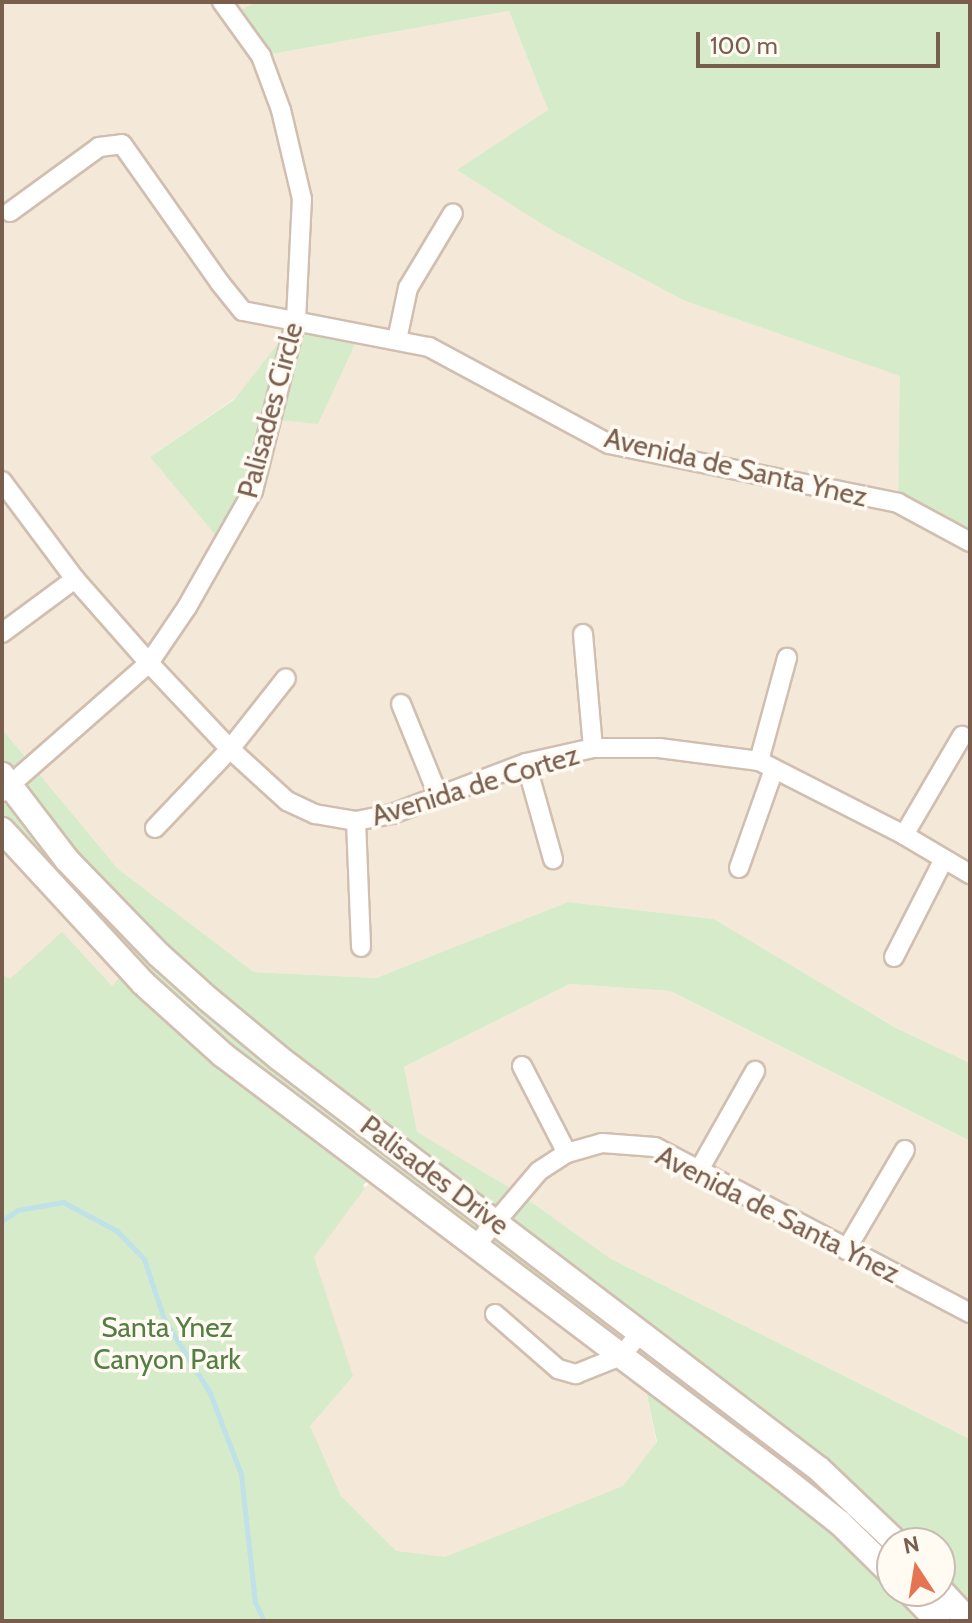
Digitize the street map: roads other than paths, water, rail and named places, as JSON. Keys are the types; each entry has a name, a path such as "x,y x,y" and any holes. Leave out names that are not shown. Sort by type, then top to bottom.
{"street":[{"name":"Palisades Circle","path":"5,784 149,663 187,607 253,491 296,320 302,199 281,110 261,56 222,2"},
{"name":"Avenida de Santa Ynez","path":"10,212 99,147 122,144 243,311 429,347 609,444 898,503 970,542"},
{"path":"397,340 408,288 453,213"},
{"name":"Avenida de Cortez","path":"2,481 75,579 149,663 230,749 287,801 315,814 356,821 392,814 526,763 593,748 659,748 766,765 904,835 970,874"},
{"path":"2,633 75,579"},
{"path":"583,634 593,748"},
{"path":"739,868 766,765 787,658"},
{"path":"155,828 230,749 286,678"},
{"path":"401,704 438,795"},
{"path":"904,835 962,736"},
{"path":"526,763 553,859"},
{"name":"Palisades Drive","path":"5,784 67,860 159,955 279,1058 819,1469 880,1527"},
{"path":"356,821 361,947"},
{"name":"Palisades Drive","path":"2,830 137,977 223,1055 840,1523 876,1558"},
{"path":"894,957 944,859"},
{"path":"137,977 159,955"},
{"path":"522,1066 567,1153"},
{"path":"699,1170 755,1071"},
{"name":"Avenida de Santa Ynez","path":"476,1245 539,1171 567,1153 602,1143 655,1147 970,1313"},
{"path":"846,1250 905,1150"},
{"path":"495,1314 558,1369 576,1374 621,1356 640,1333"}],"waterway":[{"path":"2,1221 18,1210 63,1202 117,1231 144,1259 164,1319 210,1393 241,1474 255,1602 264,1621"}],"park label":[{"name":"Santa Ynez Canyon Park","path":"167,1343"}]}
